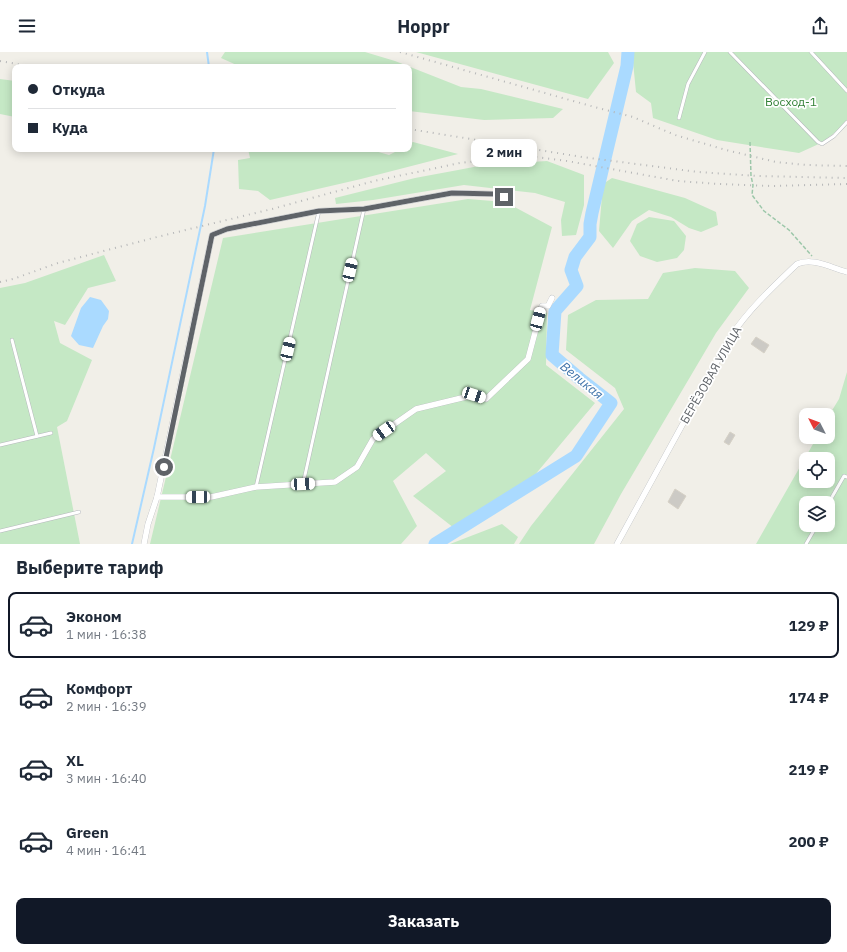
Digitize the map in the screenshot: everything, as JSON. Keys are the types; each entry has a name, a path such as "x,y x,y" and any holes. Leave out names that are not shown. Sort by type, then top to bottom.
{"street":[{"path":"144,544 148,524 157,497 212,235 227,229 319,211 364,209 452,193 495,194 504,197"},
{"name":"БЕРЁЗОВАЯ УЛИЦА","path":"616,544 743,318 759,300 797,264 804,261 811,261 847,272"},
{"path":"157,497 211,497 256,487 335,482 357,467 373,439 416,409 474,395 486,399 528,358 542,306 548,306 552,298"}],"lane":[{"path":"679,118 688,84 705,52"},
{"path":"730,52 818,142 822,144 834,136 847,122"},
{"path":"811,52 847,90"},
{"path":"303,484 364,209"},
{"path":"256,487 319,211"},
{"path":"12,340 37,436"},
{"path":"0,445 51,433"},
{"path":"833,496 844,476 847,477"},
{"path":"0,532 80,512"},
{"path":"806,544 813,532"}],"path":[{"path":"750,142 750,176 753,185 752,194 764,211 789,230 818,263"}],"green space":[{"path":"225,52 365,52 403,64 234,64 221,58"},
{"path":"416,52 608,52 614,63 588,99"},
{"name":"Восход-1","path":"632,52 847,52 847,120 837,131 821,143 799,153 717,140 653,118 651,103 636,92"},
{"path":"412,68 461,87 481,89 563,109 553,118 484,120 412,111"},
{"path":"0,79 12,81 12,116 0,114"},
{"path":"412,142 458,154 361,179 270,200 258,191 239,189 238,160 250,158 249,152 378,152 389,155 395,152 412,152"},
{"path":"547,161 584,175 584,205 576,235 562,236 561,220 565,202 535,193 464,185 373,200 336,204 335,198 415,178 484,165"},
{"path":"612,178 685,198 716,212 718,225 701,232 689,228 671,217 649,210 632,221 613,248 599,231 603,184"},
{"path":"468,199 505,202 552,227 530,310 547,313 546,365 595,403 524,488 454,528 413,496 446,471 426,453 393,481 417,526 401,544 150,544 223,238"},
{"path":"649,217 674,221 686,236 684,250 677,258 657,262 640,256 630,241 637,224"},
{"path":"104,255 116,281 88,288 65,325 54,321 60,343 92,360 67,421 57,427 80,544 0,544 0,288 25,283"},
{"path":"695,268 735,271 749,288 716,333 621,494 594,544 519,544 531,526 624,409 615,388 566,350 568,315 596,300 648,299 663,273"},
{"path":"847,372 847,544 756,544 799,469 799,488 835,488 835,452 808,452 813,444 835,444 835,408 834,408 839,399"},
{"path":"502,524 518,537 514,544 450,544"}],"water":[{"path":"90,297 101,300 109,311 108,319 103,326 93,348 79,345 71,336 81,308"}],"building":[{"path":"756,337 769,345 764,353 751,344"},
{"path":"730,432 735,435 729,445 724,442"},
{"path":"675,489 686,496 678,509 668,502"}],"waterway":[{"path":"207,52 209,64"},
{"name":"Великая","path":"435,544 576,456 611,403 552,355 555,311 577,286 571,270 575,257 590,237 592,213 627,66 628,52"},
{"path":"132,544 154,448 205,206 214,152"}],"railway":[{"path":"400,52 633,117 675,135 726,150 776,162 806,165 847,166"},
{"path":"0,61 17,64"},
{"path":"412,129 582,157 698,172 757,176 847,178"},
{"path":"0,282 58,263 272,209 374,181 460,163 494,159 536,157 567,161 678,181 719,184 772,186 847,184"}],"route":[{"path":"164,467 212,235 227,229 319,211 364,209 452,193 495,194 504,197"}]}
